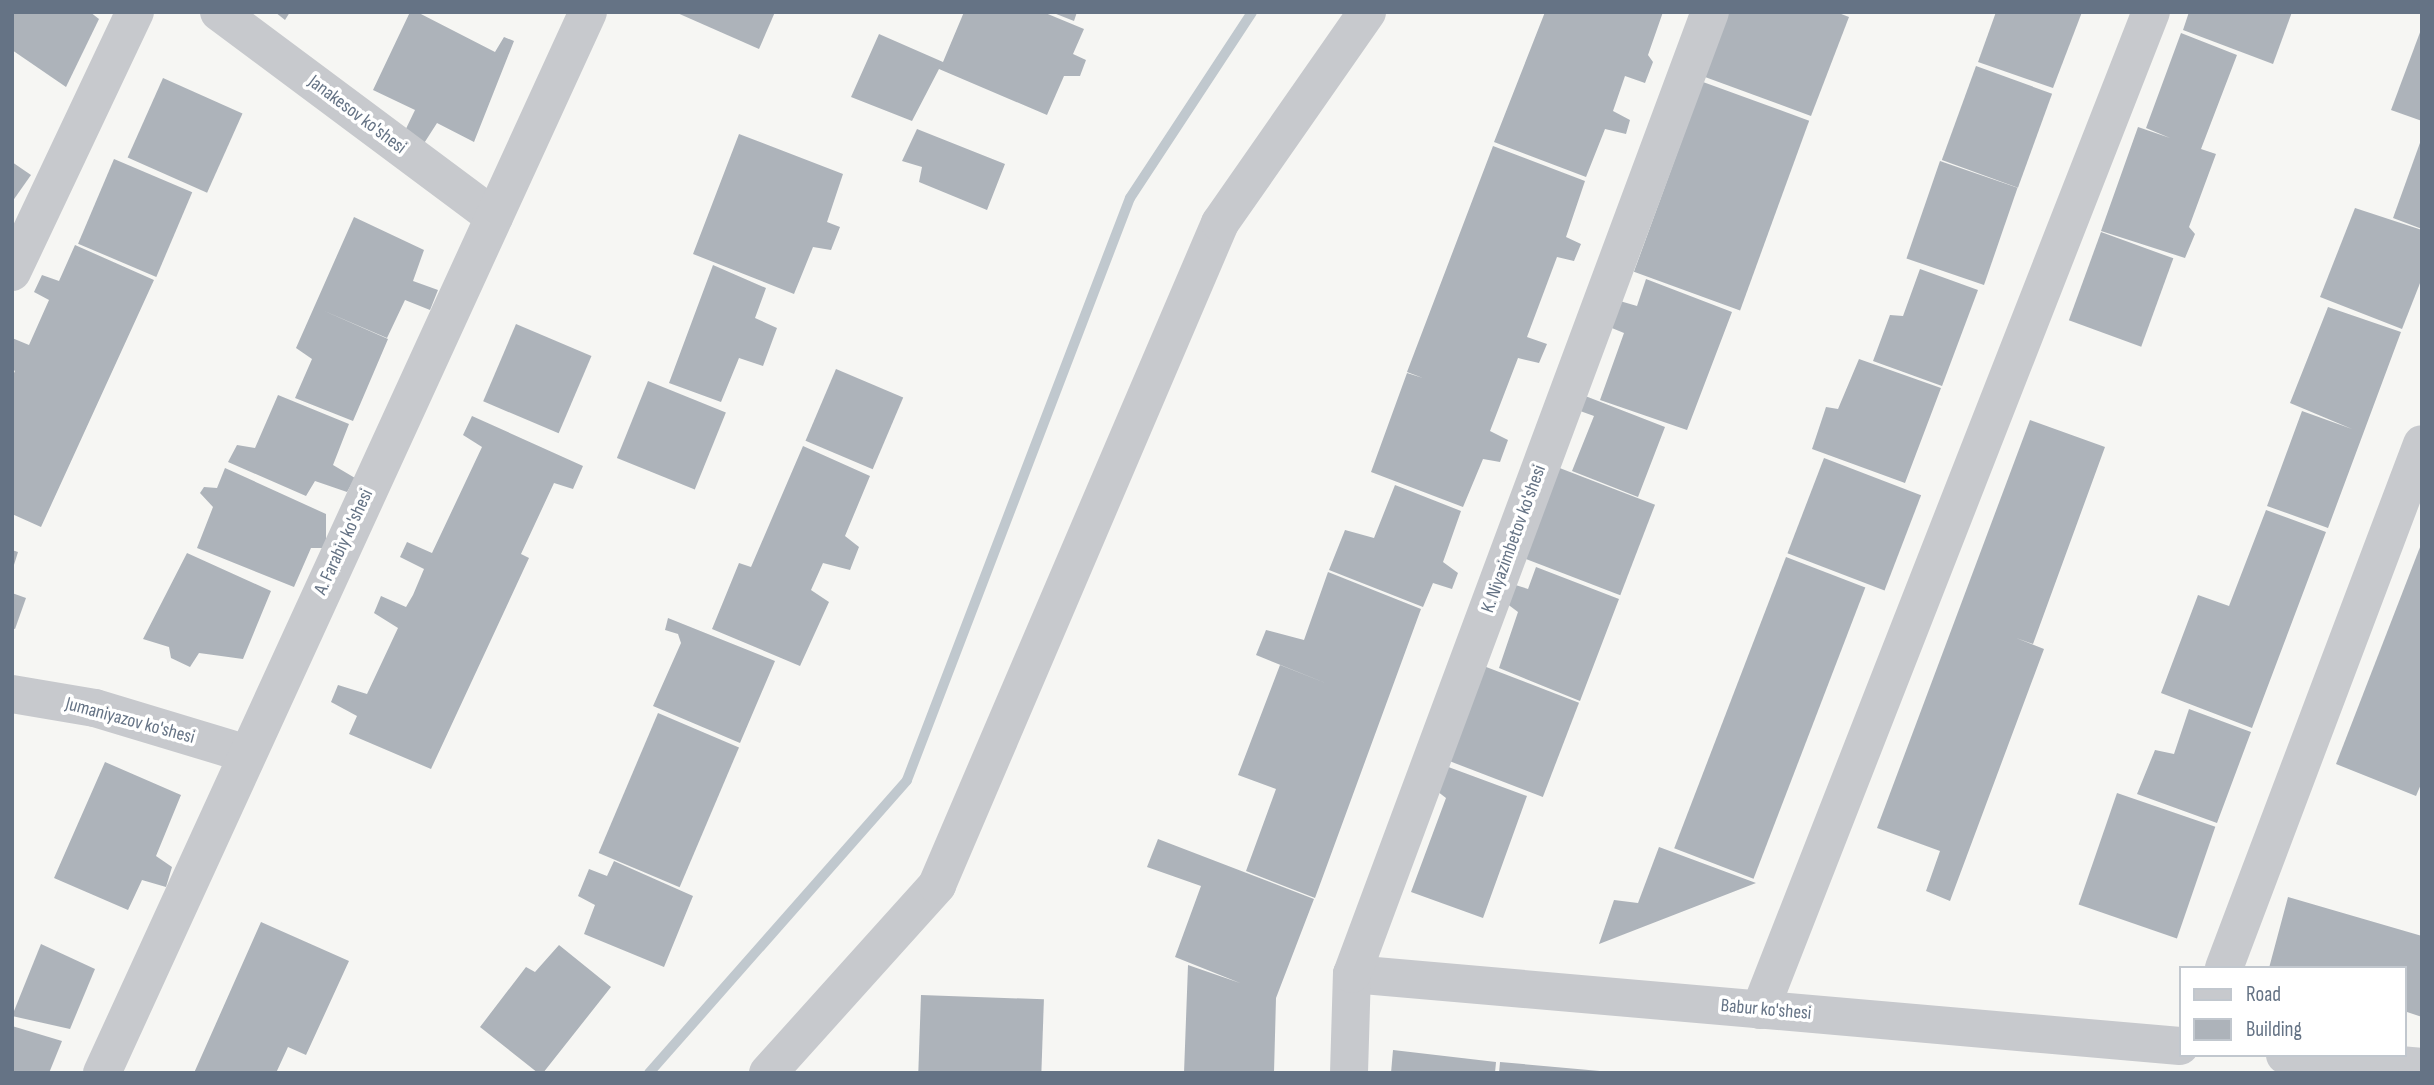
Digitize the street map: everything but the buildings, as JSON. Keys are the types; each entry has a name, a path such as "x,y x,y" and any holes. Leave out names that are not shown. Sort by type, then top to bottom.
{"street":[{"path":"12,272 135,12"},
{"name":"Janakesov ko'shesi","path":"219,12 494,217"},
{"name":"A. Farabiy ko'shesi","path":"102,1073 588,12"},
{"path":"768,1073 937,885 1220,223 1367,12"},
{"name":"K. Niyazimbetov ko'shesi","path":"1349,1073 1352,974 1710,12"},
{"path":"1760,1010 2151,12"},
{"path":"2225,966 2422,444"},
{"name":"Jumaniyazov ko'shesi","path":"12,694 95,708 247,754"},
{"name":"Babur ko'shesi","path":"1352,974 2178,1046"},
{"path":"2308,1057 2422,1067"}],"waterway":[{"path":"649,1073 907,780 1130,198 1252,12"}]}
